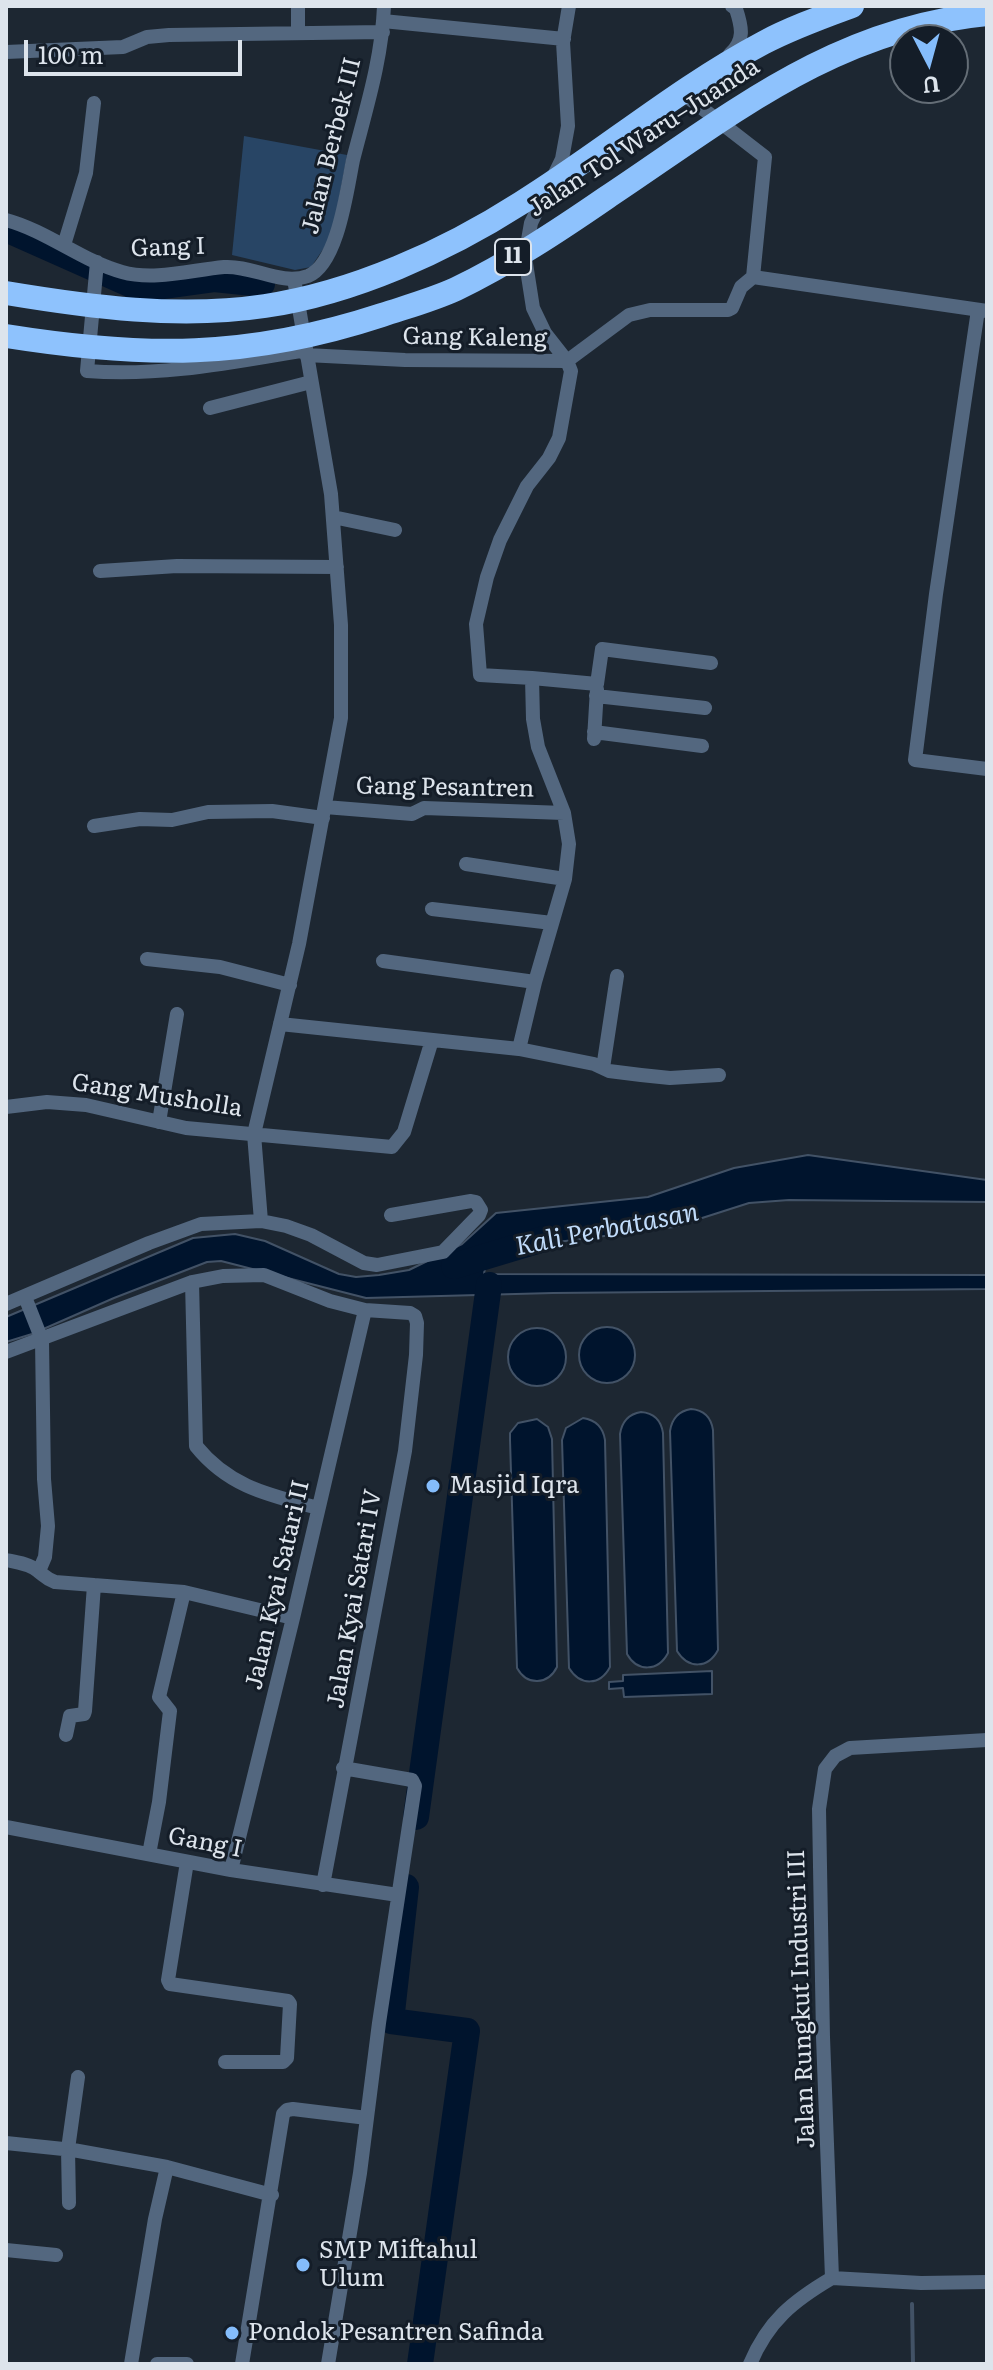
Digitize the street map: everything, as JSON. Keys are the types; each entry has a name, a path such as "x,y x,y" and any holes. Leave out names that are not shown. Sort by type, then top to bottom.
{"highway":[{"name":"Jalan Tol Waru–Juanda","path":"6,293 126,309 210,311 264,306 316,295 423,258 520,204 693,85 763,42 852,6"},
{"name":"Jalan Tol Waru–Juanda","path":"6,336 120,351 193,352 253,347 304,337 403,308 453,290 502,264 606,199 712,124 777,83 867,41 925,23 980,15"}],"street":[{"path":"298,6 298,33"},
{"path":"569,6 564,39 568,126 562,159 531,223 525,257 533,308 545,333 571,371 559,438 549,458 527,486 500,540 487,577 476,624 480,675 532,678 705,708"},
{"path":"732,6 740,21 742,35 739,46 681,86 685,95 765,157 753,277 983,311 940,565 915,760 987,769"},
{"path":"6,52 123,47 147,37 169,35 298,33 383,19 564,39"},
{"name":"Jalan Berbek III","path":"294,279 311,275 321,264 343,213 383,19"},
{"path":"64,245 86,173 94,103"},
{"name":"Gang I","path":"6,220 27,226 96,265 119,272 139,276 228,267 294,279"},
{"name":"Gang Kaleng","path":"96,265 87,371 128,374 306,352 405,360 567,361 629,315 650,310 728,310 732,308 741,287 753,277"},
{"path":"261,1221 254,1134 290,985 341,718 341,625 333,517 294,279"},
{"path":"210,408 311,382"},
{"path":"333,517 395,530"},
{"path":"100,571 177,566 337,567"},
{"path":"702,746 594,736 597,690 602,649 711,663"},
{"path":"519,1049 565,879 569,844 564,813 538,747 533,719 532,678"},
{"name":"Gang Pesantren","path":"94,826 140,819 172,820 208,812 412,814 424,808 564,813"},
{"path":"466,864 565,879"},
{"path":"432,909 552,923"},
{"path":"147,959 220,967 290,985"},
{"path":"383,961 535,982"},
{"path":"603,1068 617,976"},
{"path":"159,1122 177,1014"},
{"path":"280,1024 519,1049 609,1071 670,1078 719,1075"},
{"name":"Gang Musholla","path":"6,1107 47,1102 86,1105 186,1128 392,1147 404,1132 432,1040"},
{"path":"6,1304 26,1302 183,1229 201,1224 261,1221 286,1226 311,1235 364,1263 377,1265 443,1252 481,1210 476,1202 471,1201 391,1215"},
{"path":"6,1352 192,1282 223,1276 264,1275 330,1301 365,1310"},
{"path":"192,1282 196,1446 219,1470 253,1491 318,1508"},
{"path":"26,1302 41,1337 48,1526 45,1557 39,1571"},
{"name":"Jalan Kyai Satari IV","path":"323,1885 405,1451 416,1355 417,1319 410,1313 365,1310"},
{"name":"Jalan Kyai Satari II","path":"231,1870 365,1310"},
{"path":"6,1560 28,1565 47,1580 55,1582 184,1592 293,1618"},
{"path":"66,1735 71,1715 84,1714 85,1711 94,1585"},
{"path":"149,1854 170,1711 159,1697 184,1592"},
{"name":"Jalan Rungkut Industri III","path":"832,2278 823,2037 821,1781 835,1756 850,1748 987,1740"},
{"path":"328,2364 415,1783 343,1768"},
{"name":"Gang I","path":"6,1827 231,1870 398,1895"},
{"path":"187,1862 168,1980 170,1984 290,2003 287,2058 283,2062 225,2062"},
{"path":"69,2203 68,2149 78,2077"},
{"path":"242,2364 283,2114 287,2110 367,2118"},
{"path":"6,2143 68,2149 167,2167 272,2195"},
{"path":"131,2364 155,2219 167,2167"},
{"path":"6,2250 56,2255"},
{"path":"750,2364 768,2330 784,2312 799,2298 832,2278 921,2283 987,2282"},
{"path":"157,2364 187,2364"}],"shaded area":[{"path":"244,136 347,155 332,236 311,267 295,270 232,255"}],"water":[{"name":"Kali Perbatasan","path":"808,1155 987,1180 987,1202 789,1200 749,1203 674,1227 488,1251 484,1274 987,1275 987,1289 366,1298 221,1261 207,1262 6,1342 6,1317 193,1238 235,1234 265,1241 339,1274 356,1277 379,1275 409,1270 462,1244 496,1213 648,1197 734,1168"},
{"path":"607,1327 627,1335 635,1355 627,1375 607,1383 587,1375 579,1355 587,1335"},
{"path":"537,1328 558,1336 566,1357 558,1378 537,1386 516,1378 508,1357 516,1336"},
{"path":"691,1409 706,1415 713,1430 718,1650 709,1661 698,1664 687,1661 677,1651 670,1431 677,1416"},
{"path":"641,1412 656,1418 663,1433 668,1653 659,1664 648,1667 636,1664 627,1654 620,1434 627,1419"},
{"path":"583,1418 598,1425 605,1440 610,1667 601,1678 590,1681 579,1678 569,1668 562,1440 566,1428"},
{"path":"537,1419 548,1427 552,1439 557,1667 548,1677 537,1681 526,1678 517,1668 510,1433 518,1423"},
{"path":"712,1671 712,1694 624,1697 623,1688 609,1689 609,1682 623,1681 623,1675"}],"waterway":[{"path":"6,229 141,289 214,279 262,284"},
{"name":"Kali Perbatasan","path":"454,1266 547,1238"},
{"path":"416,1817 489,1285"},
{"path":"406,1887 391,2021 467,2031 420,2364"},
{"path":"912,2304 913,2364"}],"place":[{"name":"Masjid Iqra","path":"433,1486"},
{"name":"SMP Miftahul Ulum","path":"303,2265"},
{"name":"Pondok Pesantren Safinda","path":"232,2333"}]}
